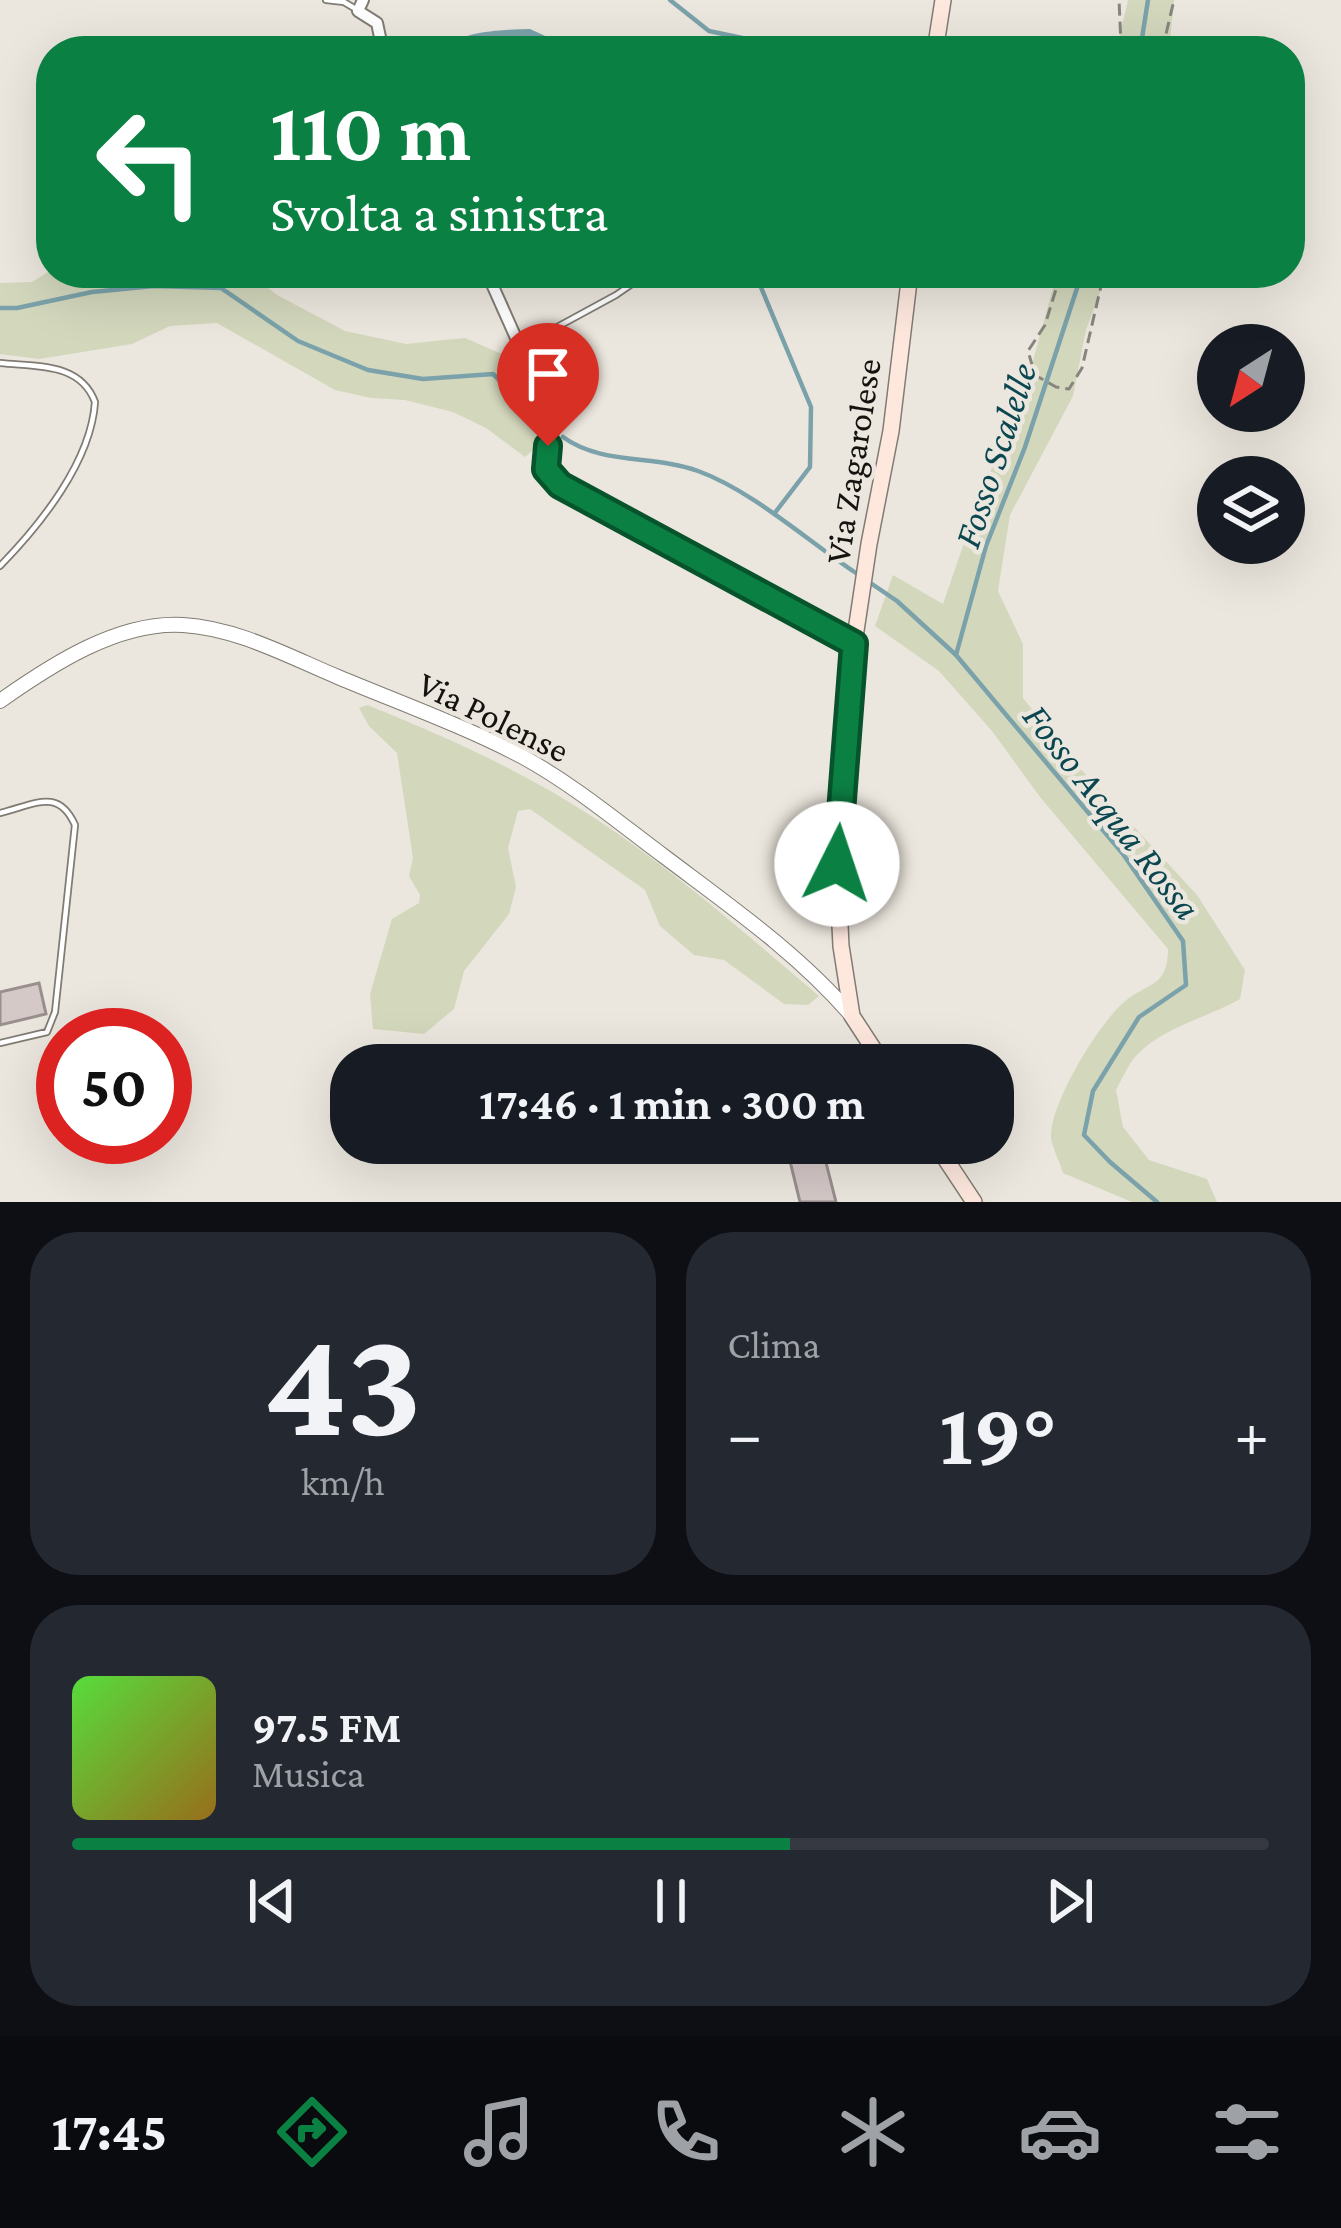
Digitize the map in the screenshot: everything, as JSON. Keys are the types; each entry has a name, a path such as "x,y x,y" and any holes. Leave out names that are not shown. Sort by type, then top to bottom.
{"main road":[{"path":"937,36 943,0"},
{"name":"Via Zagarolese","path":"852,1016 840,932 837,864 854,644 891,431 908,288"},
{"name":"Via Polense","path":"852,1016 870,1044"},
{"path":"949,1164 974,1202"}],"street":[{"path":"361,5 377,23 380,36"},
{"path":"494,288 526,358 558,410 544,463 554,480 854,644"},
{"name":"Via Polense","path":"0,700 83,651 132,632 181,625 247,640 479,736 544,769 746,918 852,1016"}],"lane":[{"path":"326,0 361,5"},
{"path":"526,358 548,332 626,288"},
{"path":"0,363 71,373 83,381 94,402 86,440 66,483 35,529 0,566"},
{"path":"0,813 60,802 75,825 55,1012 47,1032 0,1043"}],"path":[{"path":"1119,0 1121,36"},
{"path":"1166,36 1174,0"},
{"path":"1056,288 1045,325 1028,351 1035,375 1069,389 1082,368 1100,288"}],"green space":[{"path":"1128,0 1174,0 1170,36 1120,36"},
{"path":"36,279 36,288 268,288 345,331 406,344 465,338 502,354 549,410 553,422 545,439 525,457 486,428 453,412 335,390 217,323 170,326 132,344 39,359 0,354 0,283"},
{"path":"1053,288 1101,288 1086,330 1073,396 1010,515 998,591 1023,644 1023,698 1078,766 1197,895 1245,970 1240,999 1147,1046 1116,1090 1123,1127 1149,1160 1207,1179 1217,1202 1132,1202 1063,1173 1051,1137 1067,1085 1113,1014 1160,978 1168,949 939,671 875,626 893,575 943,604 1033,361"},
{"path":"367,705 485,756 596,819 682,882 819,996 808,1005 784,1004 724,960 694,955 660,926 645,890 530,809 518,811 508,848 516,887 509,914 464,971 454,1009 424,1034 373,1029 370,994 392,919 419,903 420,895 409,876 413,858 397,753 369,726 359,708"}],"water":[{"path":"530,29 545,36 469,36"}],"building":[{"path":"39,983 45,1008 36,1008 36,1016 0,1025 0,992"},
{"path":"791,1164 826,1164 836,1202 800,1202"}],"waterway":[{"path":"670,0 709,31 733,36"},
{"name":"Fosso Scalelle","path":"1142,36 1148,0"},
{"name":"Fosso Acqua Rossa","path":"0,308 133,288"},
{"name":"Fosso Acqua Rossa","path":"221,288 298,341 368,370 423,379 493,374 547,425"},
{"path":"761,288 811,407 810,467 774,514"},
{"name":"Fosso Scalelle","path":"956,655 986,546 1025,447 1077,288"},
{"name":"Fosso Acqua Rossa","path":"563,437 594,452 681,466 718,480 759,503 856,573"},
{"name":"Fosso Acqua Rossa","path":"869,582 956,655 1123,854 1183,941 1186,985 1139,1017 1093,1091 1084,1135 1157,1202"}],"route":[{"path":"548,446 544,463 560,485 854,644 837,864"}]}
